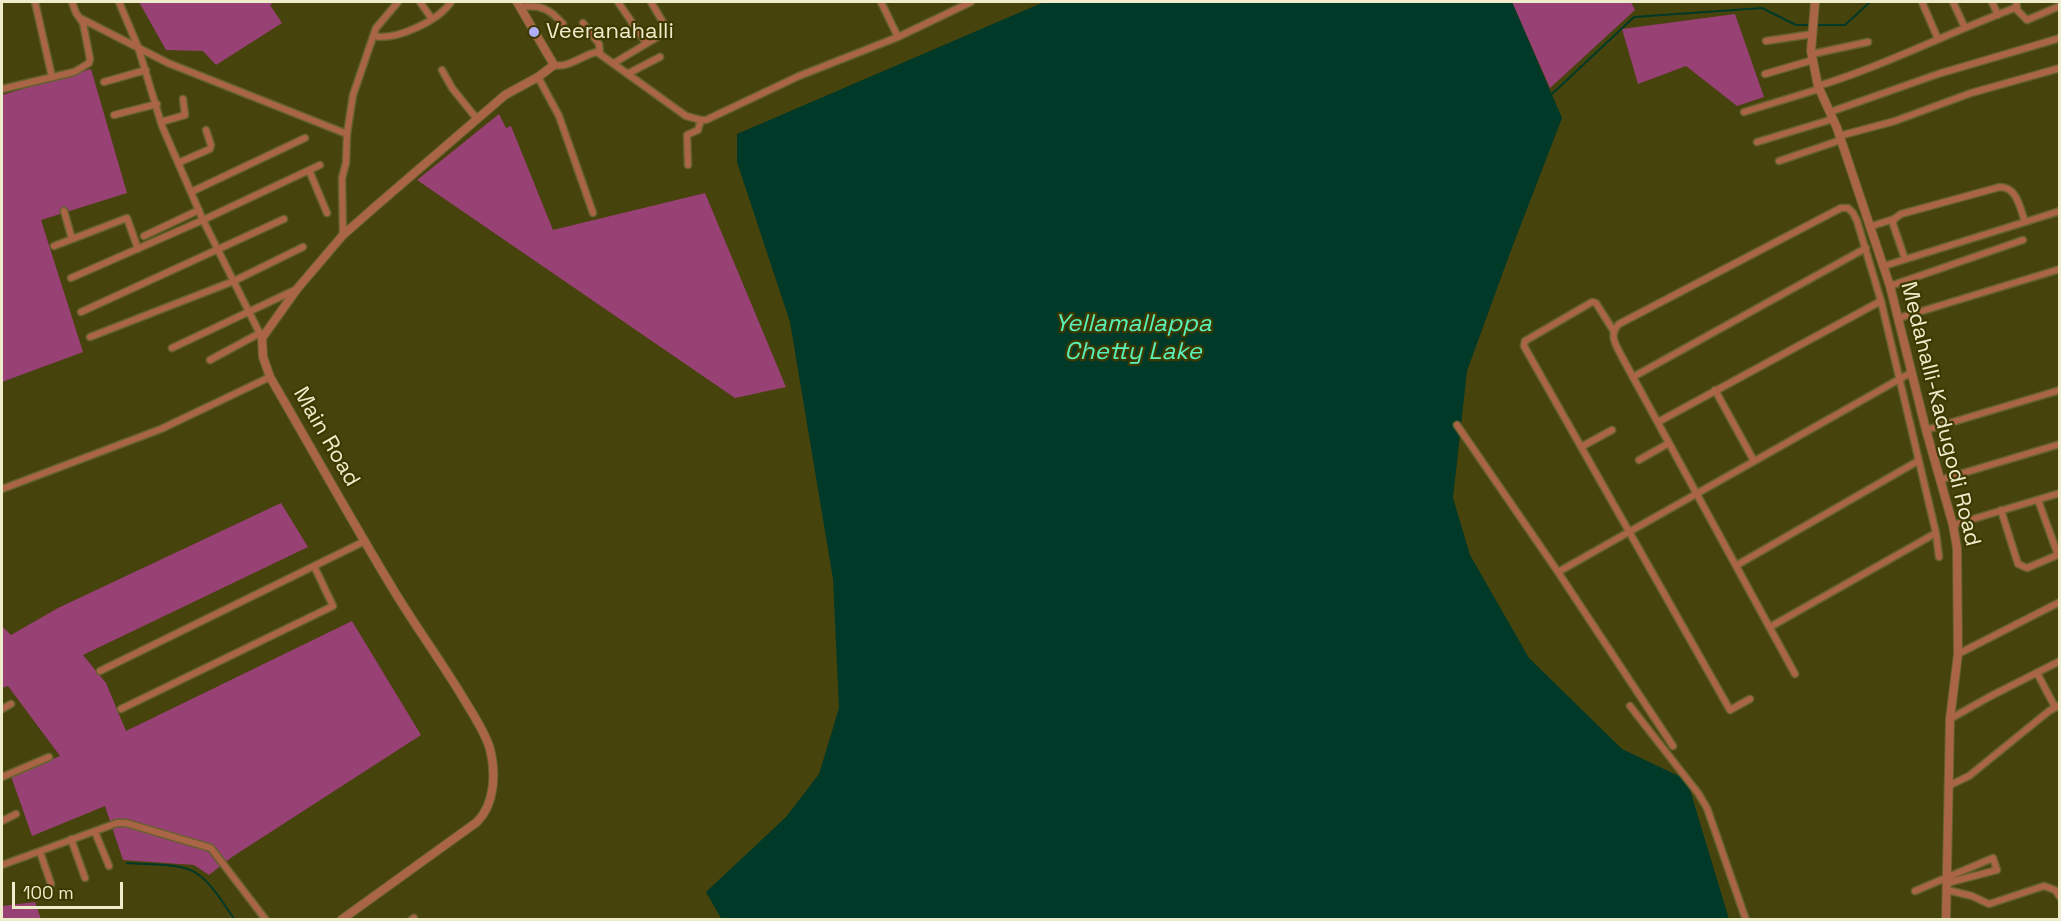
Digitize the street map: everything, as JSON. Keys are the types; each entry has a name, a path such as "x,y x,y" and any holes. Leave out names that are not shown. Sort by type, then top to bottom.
{"street":[{"path":"35,2 52,77"},
{"path":"2,89 74,72 89,63 83,23 72,2"},
{"path":"119,2 138,47 161,122 178,163 203,220 261,336"},
{"path":"344,235 342,178 346,163 346,134 353,95 373,36 381,21 398,2"},
{"path":"420,2 432,19"},
{"path":"373,36 382,38 396,34 432,19 451,2"},
{"path":"618,2 646,43"},
{"path":"614,63 667,31 651,2"},
{"path":"881,2 898,37"},
{"path":"210,360 261,336 297,289 344,235 506,95 538,78 554,65 565,65 593,52 600,53 686,116 700,120 710,119 798,76 898,37 971,2"},
{"name":"Medahalli-Kadugodi Road","path":"1815,2 1813,57 1819,87 1832,116 1872,226 1890,286 1926,430 1953,525 1957,548 1958,654 1950,719 1946,920"},
{"path":"1922,2 1938,39"},
{"path":"1953,2 1965,28"},
{"path":"1992,2 1998,15"},
{"path":"519,4 548,9 563,24"},
{"path":"519,4 554,65"},
{"path":"1744,112 1855,75 1998,15 2016,4 2027,20 2060,6"},
{"path":"80,18 168,63 346,134"},
{"path":"583,23 599,44 600,53"},
{"path":"1766,40 1813,34"},
{"path":"1757,142 1832,116 1938,74 2060,38"},
{"path":"1765,74 1813,57 1868,42"},
{"path":"628,73 660,57"},
{"path":"1779,161 1971,93 2060,68"},
{"path":"104,82 146,70"},
{"path":"442,70 452,88 477,119"},
{"path":"538,78 559,117 593,213"},
{"path":"161,122 185,115 183,99"},
{"path":"114,115 157,104"},
{"path":"688,165 687,135 698,130 700,120"},
{"path":"178,163 210,149 211,145 206,130"},
{"path":"191,192 305,138"},
{"path":"71,278 320,165"},
{"path":"309,170 327,213"},
{"path":"1872,226 1894,219 1901,214 2000,187 2006,187 2014,194 2025,222"},
{"path":"1795,674 1612,336 1613,330 1619,324 1841,208 1848,208 1853,213 1866,248 1881,301 1936,533 1939,557"},
{"path":"144,236 199,210"},
{"path":"64,211 72,238"},
{"path":"1884,266 2060,211"},
{"path":"54,246 128,218 138,249"},
{"path":"81,312 219,251 284,219"},
{"path":"1894,219 1893,224 1905,259"},
{"path":"1890,286 2023,240"},
{"path":"90,337 234,281 303,247"},
{"path":"1633,377 1866,248"},
{"path":"1899,318 2060,269"},
{"path":"172,348 297,289"},
{"path":"1658,422 1881,301"},
{"path":"1613,330 1596,303 1592,302 1524,343 1730,710 1750,699"},
{"name":"Main Road","path":"261,336 263,357 270,377 396,595 448,671 482,728 490,748 493,768 489,804 483,816 341,920"},
{"path":"1558,572 1912,372"},
{"path":"2,489 161,429 270,377"},
{"path":"1715,390 1754,461"},
{"path":"1926,430 2060,390"},
{"path":"1457,425 1673,746"},
{"path":"1581,447 1612,430"},
{"path":"1639,460 1669,443"},
{"path":"1940,480 2060,444"},
{"path":"1737,565 1918,461"},
{"path":"1953,525 2060,493"},
{"path":"2001,510 2018,564 2026,568 2059,555 2038,500"},
{"path":"1770,627 1936,533"},
{"path":"100,671 365,541"},
{"path":"122,709 333,606 314,566"},
{"path":"1958,654 2060,602"},
{"path":"1950,719 2060,661"},
{"path":"1948,786 1969,776 2057,706 2037,673"},
{"path":"2,709 11,704"},
{"path":"1630,706 1698,793 1707,808 1746,920"},
{"path":"2,777 49,757"},
{"path":"2,821 16,814"},
{"path":"2,865 117,823 126,823 211,848 267,920"},
{"path":"95,832 109,866"},
{"path":"71,839 85,878"},
{"path":"40,852 51,884"},
{"path":"1915,891 1947,883 1997,870 1993,858 1947,883"},
{"path":"1947,883 1989,904 2044,886 2055,890 2060,897"}],"shaded area":[{"path":"139,2 275,2 270,5 282,23 216,65 203,51 166,50"},
{"path":"1512,2 1631,2 1635,10 1550,88"},
{"path":"1735,14 1764,97 1737,106 1686,66 1638,84 1622,29"},
{"path":"91,69 127,193 41,220 83,352 2,382 2,95"},
{"path":"499,114 506,128 511,126 553,230 705,193 786,387 735,398 417,180"},
{"path":"281,503 308,547 83,655 106,683 126,731 352,621 421,735 232,857 209,875 194,865 123,860 105,806 32,836 11,776 60,756 8,686 2,688 2,626 11,635 58,608"},
{"path":"35,902 41,919 2,919 2,906"}],"water":[{"name":"Yellamallappa Chetty Lake","path":"1044,2 1512,2 1562,118 1467,371 1453,498 1470,555 1529,658 1622,749 1687,780 1729,919 722,920 706,892 786,817 819,774 839,708 833,579 790,322 737,162 737,134"}],"waterway":[{"path":"1816,25 1845,25 1870,2"},
{"path":"1552,94 1634,17 1762,8 1796,25 1810,25"},
{"path":"127,863 189,869 202,877 212,888 235,920"}],"place":[{"name":"Veeranahalli","path":"534,32"}]}
